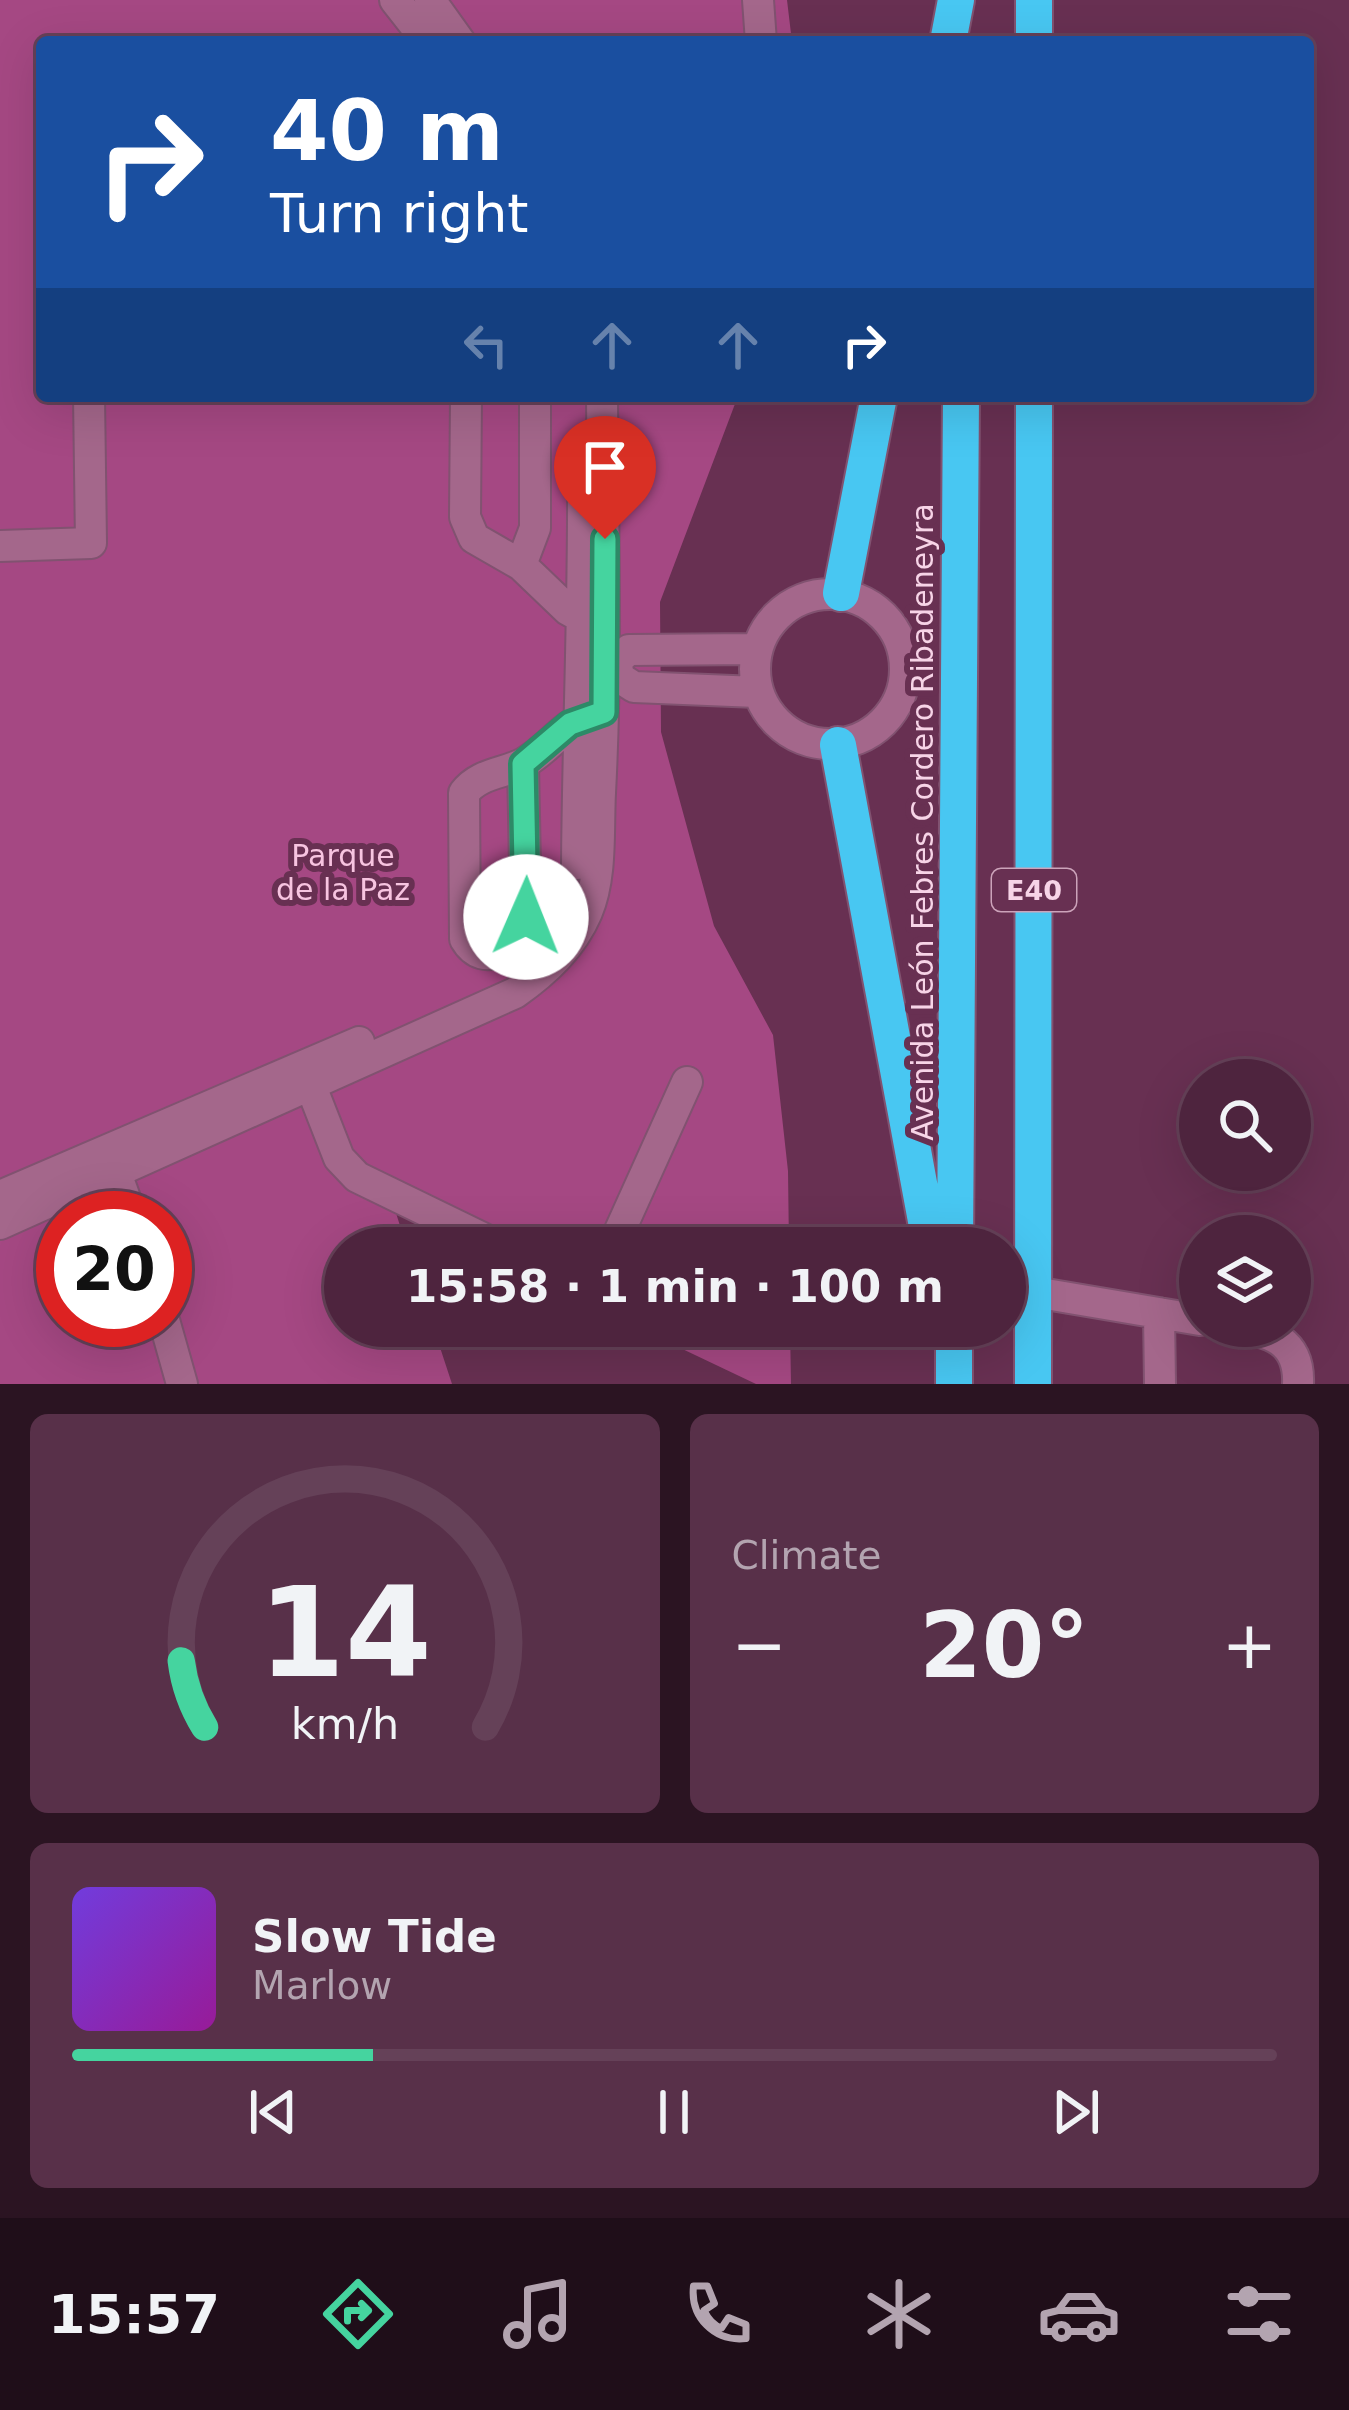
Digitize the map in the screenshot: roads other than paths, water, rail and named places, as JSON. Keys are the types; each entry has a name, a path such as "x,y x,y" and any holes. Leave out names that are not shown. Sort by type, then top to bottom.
{"highway":[{"path":"950,36 960,0"},
{"path":"960,0 963,36"},
{"path":"1034,0 1034,36"},
{"path":"841,593 878,402"},
{"name":"Avenida León Febres Cordero Ribadeneyra","path":"955,1227 961,402"},
{"name":"E40","path":"1033,1384 1034,402"},
{"path":"838,745 927,1227"},
{"path":"952,1347 954,1378"}],"lane":[{"path":"758,0 761,36"},
{"path":"421,14 452,36"},
{"path":"0,546 92,543 89,402"},
{"path":"466,402 468,526 474,538 521,566 595,625 612,668 634,687 757,692"},
{"path":"521,566 535,528 535,402"},
{"path":"0,1224 112,1161 514,993 544,972 567,946 588,910 596,872 591,716 597,402"},
{"path":"841,593 870,604 892,626 904,655 904,686 891,714 868,735 838,745 812,743 788,733 769,715 757,692 756,649 768,624 788,605 813,594 841,593"},
{"path":"523,764 526,917 516,941 482,955 465,939 462,800 474,782 523,764 591,716 612,668 629,650 756,649"},
{"path":"308,1076 339,1158 357,1177 460,1227"},
{"path":"621,1227 687,1082"},
{"path":"0,1196 112,1161"},
{"path":"112,1161 122,1191"},
{"path":"1034,1292 1179,1316"},
{"path":"1159,1313 1160,1384"},
{"path":"172,1347 182,1384"},
{"path":"1287,1347 1299,1372 1298,1384"}],"park label":[{"name":"Parque de la Paz","path":"343,872"}]}
